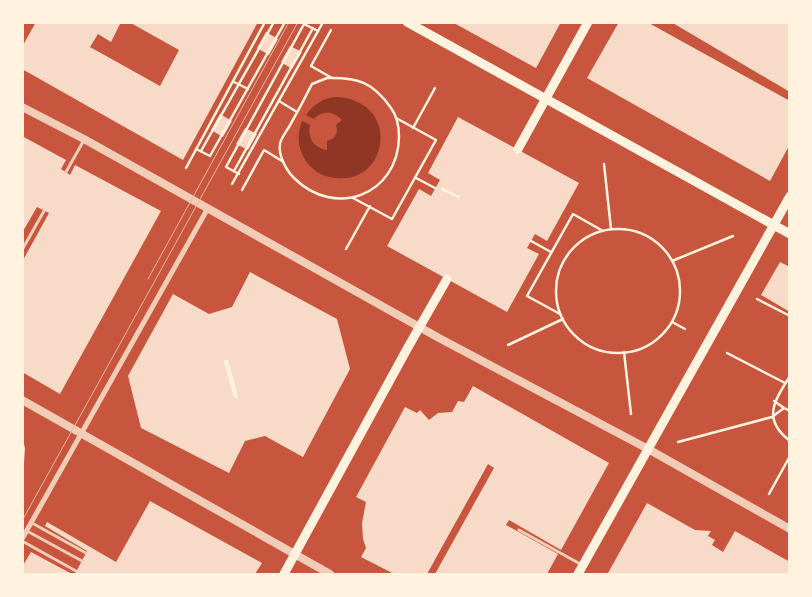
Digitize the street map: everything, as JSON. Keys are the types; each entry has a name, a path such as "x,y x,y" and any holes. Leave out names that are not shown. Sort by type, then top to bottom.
{"main road":[{"path":"407,22 790,234"},
{"path":"518,149 588,22"},
{"path":"578,574 790,196"},
{"path":"284,574 447,279"}],"street":[{"path":"22,107 84,139 420,327 648,449 790,529"},
{"path":"22,540 208,208"},
{"path":"22,400 330,574"}],"lane":[{"path":"66,172 84,139"},
{"path":"23,248 44,210"},
{"path":"32,523 86,553"},
{"path":"520,530 583,565"},
{"path":"27,531 82,561"},
{"path":"22,540 76,572"}],"path":[{"path":"186,168 265,22"},
{"path":"201,151 274,22"},
{"path":"196,149 210,156 285,22"},
{"path":"238,174 226,167 304,24 318,31"},
{"path":"232,184 322,24"},
{"path":"234,171 313,28"},
{"path":"331,30 311,66 333,78"},
{"path":"327,78 333,78 346,78 365,83 382,94 393,110 399,130 399,149 392,168 379,184 362,195 342,199 322,197 304,188 289,173 281,155 280,143 312,84 327,78"},
{"path":"233,82 248,90"},
{"path":"413,128 435,88"},
{"path":"266,94 297,112"},
{"path":"352,197 392,219 416,178 436,140 396,118"},
{"path":"242,190 264,150 284,161"},
{"path":"604,164 611,228"},
{"path":"416,178 435,188"},
{"path":"442,189 459,198"},
{"path":"346,248 370,206"},
{"path":"561,314 527,296 572,214 603,231"},
{"path":"611,228 632,230 652,238 667,252 677,270 681,291 677,312 667,330 652,344 633,352 614,353 594,348 577,338 563,319 557,303 556,283 562,264 574,246 591,234 611,228"},
{"path":"672,261 733,236"},
{"path":"531,241 551,252"},
{"path":"757,299 790,316"},
{"path":"508,346 563,319"},
{"path":"672,322 685,329"},
{"path":"624,352 631,414"},
{"path":"727,353 785,383"},
{"path":"226,361 236,397"},
{"path":"790,376 774,401 772,417 782,435 790,441"},
{"path":"774,401 790,411"},
{"path":"678,442 772,417 784,408"},
{"path":"769,494 790,456"}],"shaded area":[{"path":"338,97 358,102 372,113 379,126 381,142 377,156 368,169 354,176 336,178 321,174 309,165 300,150 299,133 302,121 310,125 309,130 312,142 318,147 327,150 327,141 336,135 336,125 342,120 332,113 321,114 314,119 306,115 320,102 328,98"}],"building":[{"path":"36,22 121,22 111,42 98,34 90,47 160,86 179,50 129,22 258,22 183,160 22,69 22,47"},
{"path":"452,22 561,22 536,68"},
{"path":"619,22 647,22 790,101 790,144 770,181 587,78"},
{"path":"671,22 790,22 790,92"},
{"path":"266,32 278,39 269,55 257,48"},
{"path":"290,46 302,52 292,69 281,62"},
{"path":"220,114 232,121 223,137 211,130"},
{"path":"458,117 579,183 547,241 535,234 527,248 539,254 507,312 387,246 419,189 431,196 440,180 428,173"},
{"path":"245,128 257,134 248,150 236,144"},
{"path":"22,136 66,160 61,169 70,175 75,165 161,211 60,394 22,372 22,262 49,213 37,207 22,233"},
{"path":"780,262 790,267 790,312 761,295"},
{"path":"250,272 337,319 350,369 303,457 265,436 245,441 229,473 141,428 128,376 173,294 209,314 232,307"},
{"path":"473,386 609,463 561,550 509,520 506,525 558,554 547,574 435,574 494,468 488,464 427,574 394,574 361,557 366,548 363,539 362,523 366,502 356,497 405,407 417,413 420,410 429,420 438,413 452,412 458,401 464,402"},
{"path":"23,440 25,448 24,463 22,463"},
{"path":"150,501 262,563 255,574 75,574 87,551 45,526 47,522 116,562"},
{"path":"647,503 695,530 711,531 708,536 715,540 712,545 723,552 735,531 790,562 790,574 608,573"},
{"path":"31,552 72,574 22,574 22,567"}],"tram line":[{"path":"148,279 289,22"},
{"path":"22,521 298,22"}]}
